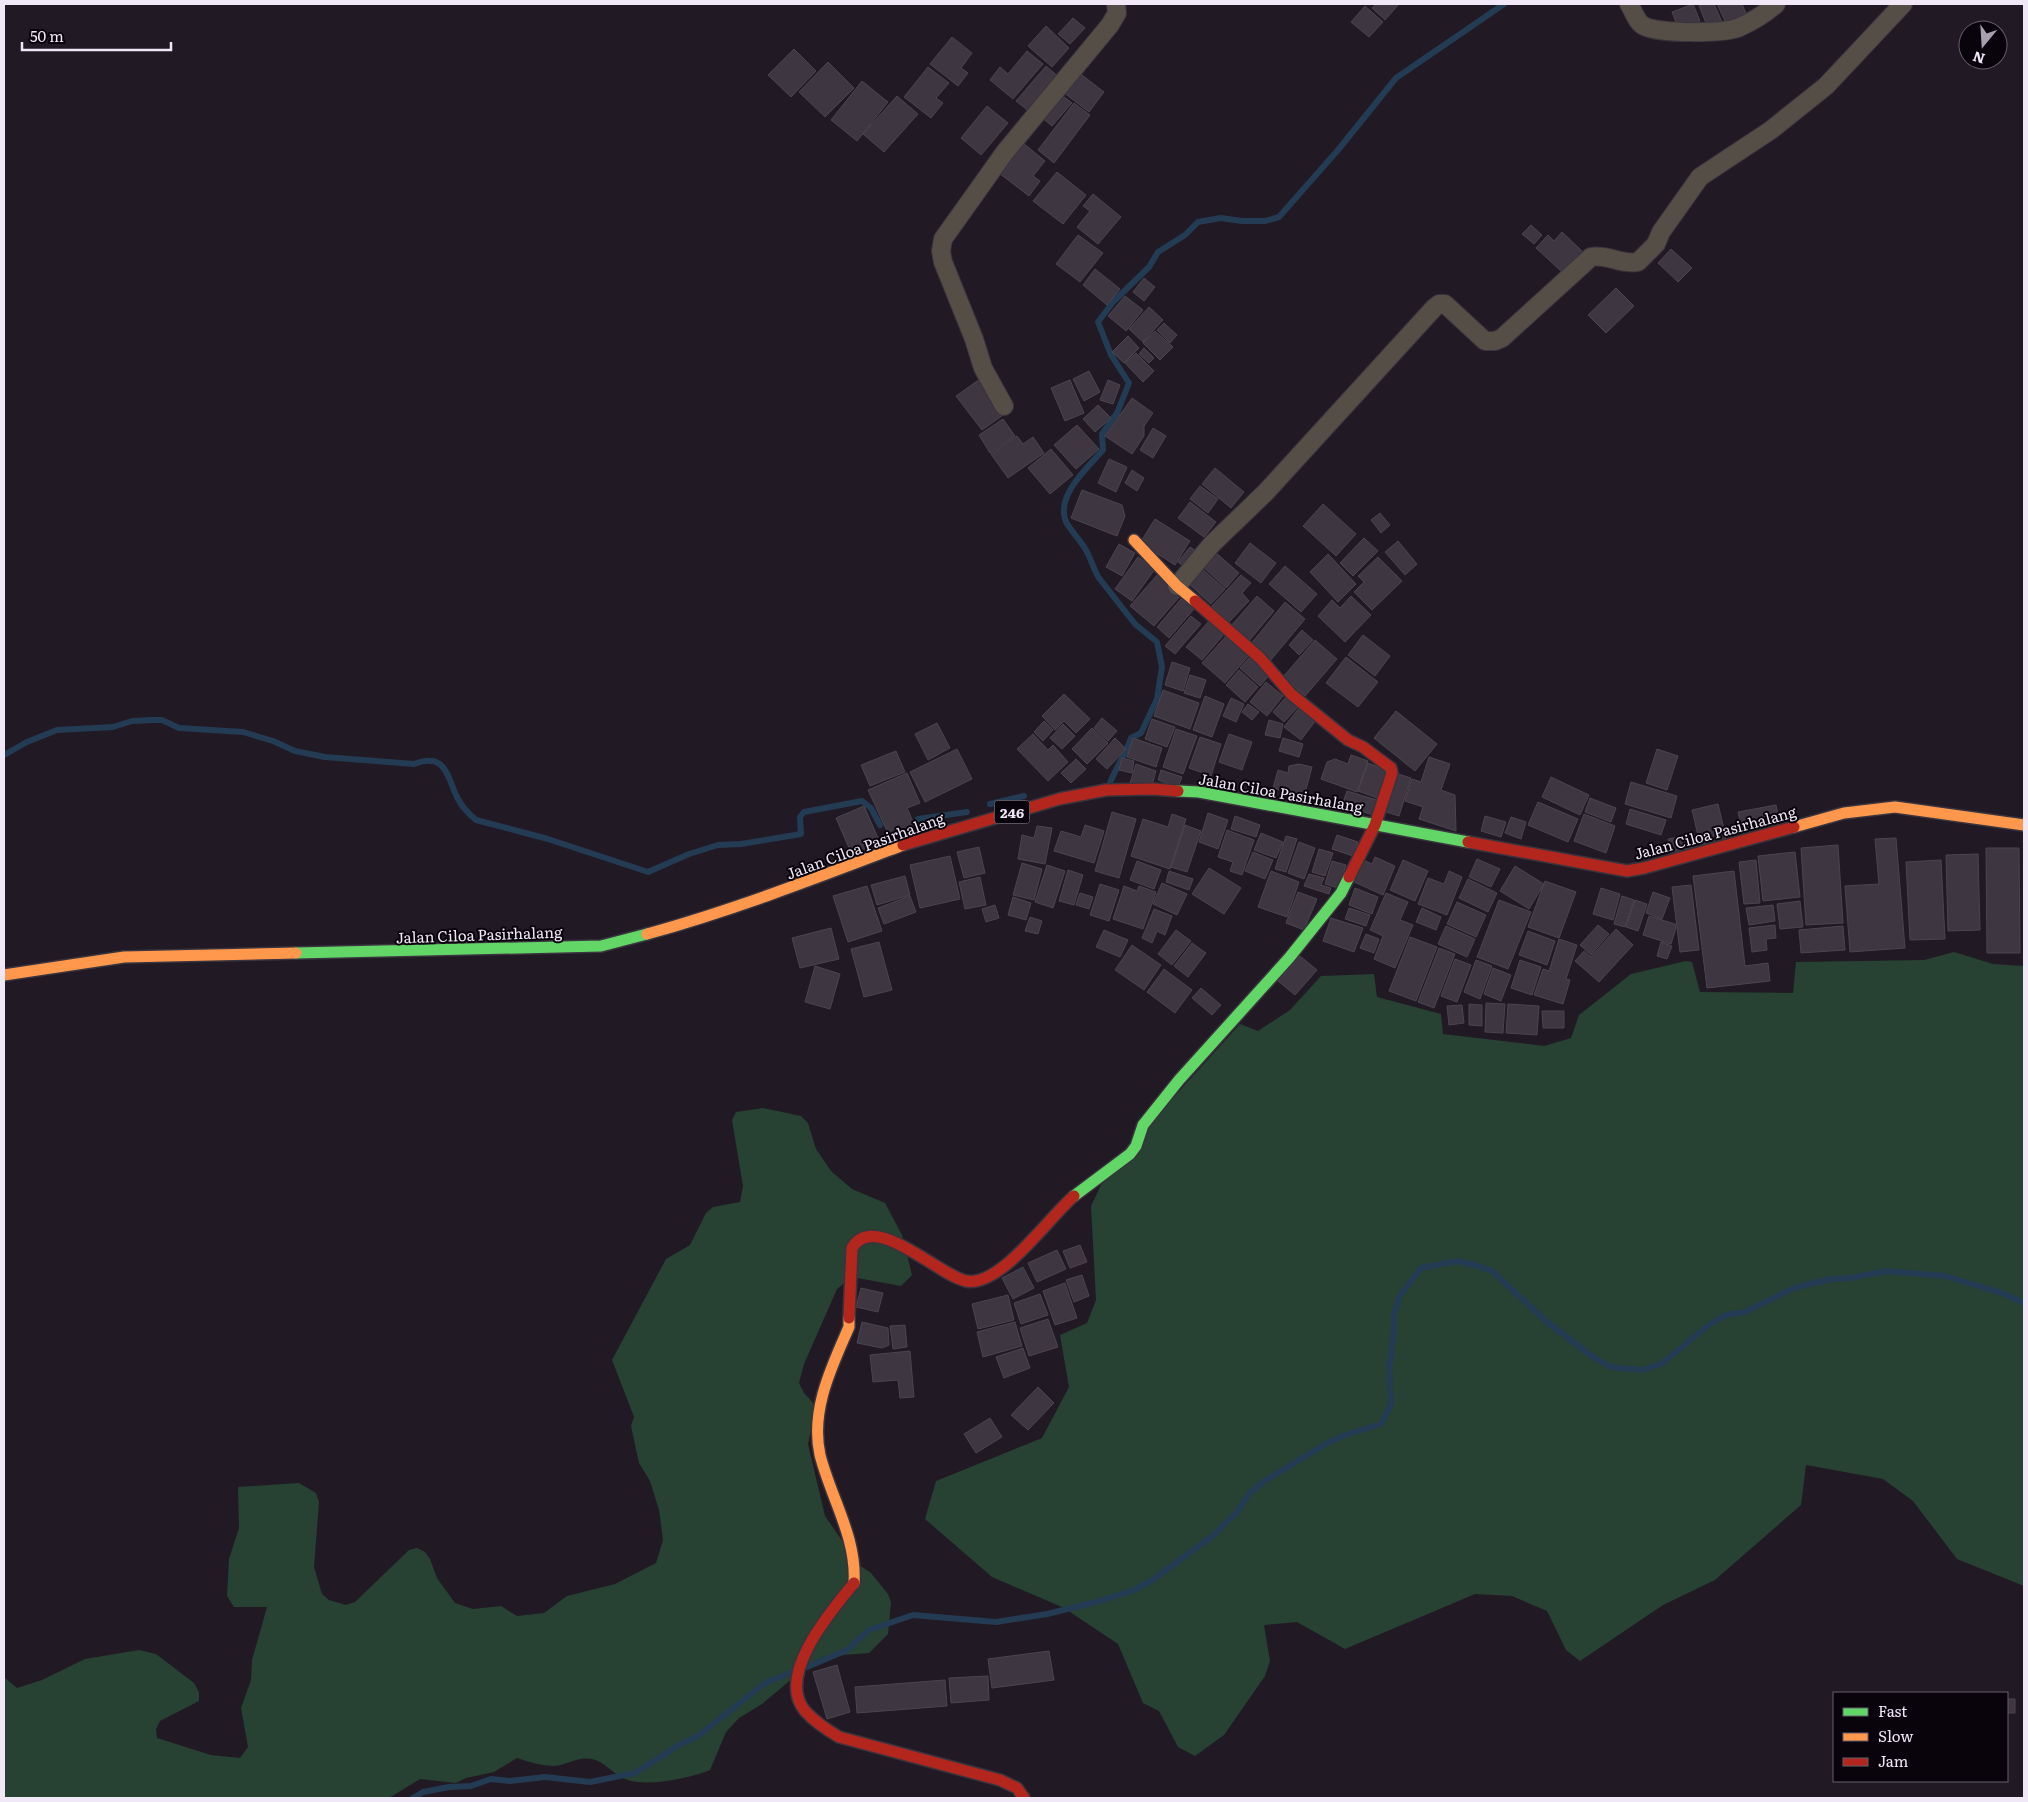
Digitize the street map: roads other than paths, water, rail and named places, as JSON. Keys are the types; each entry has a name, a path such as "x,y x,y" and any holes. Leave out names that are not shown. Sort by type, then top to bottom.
{"main road":[{"path":"1024,1798 1017,1788 1000,1780 839,1737 822,1727 804,1710 796,1689 802,1659 809,1645 826,1617 854,1584 855,1568 846,1525 820,1454 819,1437 819,1416 824,1386 848,1327 852,1248 856,1241 865,1237 877,1236 898,1243 939,1268 965,1280 979,1282 998,1272 1027,1245 1062,1206 1096,1178 1130,1154 1136,1146 1143,1125 1179,1080 1289,958 1342,892 1375,826 1392,773 1391,768 1362,747 1348,740 1291,694 1250,649 1177,586 1134,540"},
{"name":"Jalan Ciloa Pasirhalang","path":"4,975 124,956 601,946 683,924 780,891 917,839 1059,799 1106,790 1153,788 1199,792 1627,871 1844,813 1876,808 1904,808 2024,825"}],"street":[{"path":"1004,406 983,368 974,339 943,262 941,251 943,239 1005,152 1110,25 1116,13 1116,4"},
{"path":"1629,4 1642,25 1655,31 1677,32 1721,31 1738,28 1768,11 1776,4"},
{"path":"1177,586 1212,544 1266,492 1439,304 1445,304 1449,307 1485,341 1495,341 1502,338 1591,257 1599,256 1631,263 1638,262 1656,244 1661,232 1700,177 1771,130 1826,86 1903,4"}],"waterway":[{"path":"1110,783 1131,738 1141,733 1157,699 1162,667 1157,642 1135,624 1099,578 1086,550 1066,522 1064,512 1069,492 1082,473 1103,450 1102,434 1117,413 1129,383 1111,355 1098,322 1113,302 1149,267 1158,252 1185,235 1198,222 1221,218 1242,221 1265,221 1279,217 1338,150 1396,78 1504,4"},
{"path":"4,755 27,742 57,730 113,727 132,721 162,720 179,728 243,732 273,741 295,751 325,757 414,764 433,761 440,764 444,769 460,802 476,820 548,839 648,872 689,854 718,845 741,844 801,834 800,817 804,812 862,801 871,808 880,825"},
{"path":"990,804 1024,796"},
{"path":"918,819 967,812"},
{"path":"807,1667 847,1650 869,1630 913,1615 996,1622 1047,1614 1100,1601 1134,1590 1151,1581 1211,1537 1237,1512 1249,1494 1263,1482 1327,1443 1345,1435 1381,1424 1391,1404 1389,1367 1394,1332 1394,1314 1399,1297 1421,1268 1457,1261 1492,1271 1547,1322 1593,1357 1611,1367 1642,1370 1661,1364 1710,1324 1726,1315 1745,1312 1794,1288 1831,1279 1850,1278 1886,1271 1945,1276 2002,1293 2024,1303"},
{"path":"413,1798 423,1792 449,1787 471,1786 491,1779 510,1781 545,1777 590,1782 635,1773 679,1745 698,1736 761,1686 793,1672"}]}
